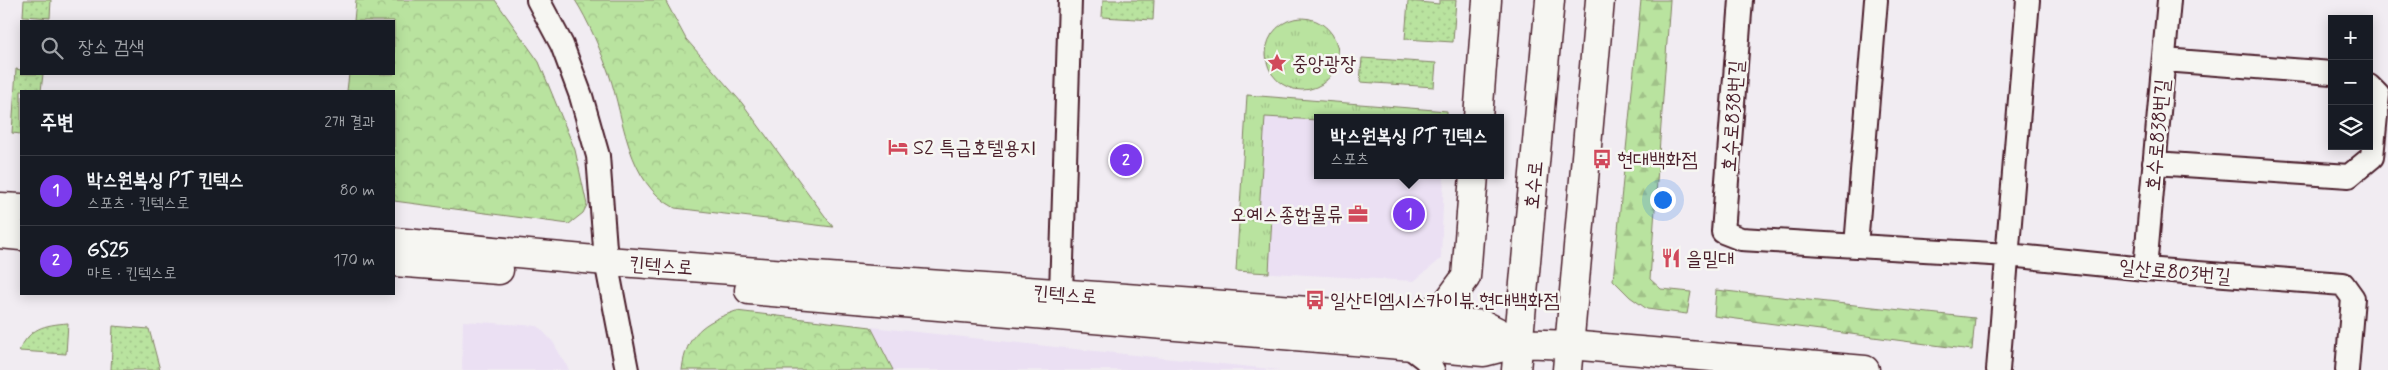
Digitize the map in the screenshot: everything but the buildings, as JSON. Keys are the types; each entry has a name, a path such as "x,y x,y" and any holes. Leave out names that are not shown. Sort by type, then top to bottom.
{"main road":[{"path":"1478,114 1487,0"},
{"name":"호수로","path":"1516,370 1550,0"},
{"path":"1568,358 1600,0"},
{"path":"1407,318 1444,307 1466,277 1474,179"},
{"path":"0,206 20,208"},
{"path":"0,234 20,236"},
{"name":"킨텍스로","path":"395,242 608,270 1408,346 1484,352 1519,343"},
{"name":"킨텍스로","path":"395,262 608,270 1061,293 1407,318 1484,325 1519,343 1568,358 1865,370"}],"street":[{"name":"킨텍스로","path":"538,0 562,45 581,96 598,156 608,270"},
{"path":"1061,293 1070,0"},
{"name":"호수로838번길","path":"1723,232 1741,0"},
{"path":"1856,246 1876,0"},
{"path":"1998,370 2028,0"},
{"name":"호수로838번길","path":"2144,269 2169,0"},
{"path":"2164,60 2328,73"},
{"path":"2154,164 2349,176 2372,157 2373,105"},
{"name":"일산로803번길","path":"1723,232 1741,239 2008,255 2144,269 2343,284 2353,298 2346,370"},
{"path":"608,270 628,370"},
{"path":"1408,346 1425,359 1433,370"}],"shaded area":[{"path":"1247,95 1447,111 1447,114 1314,114 1314,179 1444,179 1441,259 1414,281 1236,271"},
{"path":"463,321 538,326 553,342 569,370 462,370"},
{"path":"871,327 1056,347 1280,370 893,370"}],"green space":[{"path":"24,0 51,0 50,18 23,16"},
{"path":"356,0 495,0 539,62 575,150 587,205 583,213 569,224 395,201 395,90 347,90 349,75 395,75 395,20 354,20"},
{"path":"575,0 665,0 686,39 742,103 833,227 675,208 659,197 646,183 637,166 624,130 606,65"},
{"path":"1103,0 1154,0 1153,20 1102,17"},
{"path":"1439,0 1456,0 1453,42 1405,39 1408,1 1439,4"},
{"path":"1641,0 1670,0 1650,279 1661,289 1691,292 1687,314 1647,309 1630,297 1613,280"},
{"path":"1309,18 1328,28 1336,40 1338,54 1336,68 1328,80 1316,88 1295,90 1276,80 1268,68 1266,47 1276,28 1288,20"},
{"path":"1362,58 1436,63 1434,87 1360,82"},
{"path":"16,69 20,70 20,75 43,75 41,90 20,90 20,134 12,133"},
{"path":"1247,95 1447,111 1447,114 1314,114 1314,120 1265,117 1259,215 1272,216 1269,273 1236,271"},
{"path":"1716,290 1975,318 1972,350 1714,316"},
{"path":"736,311 871,327 893,370 682,370 684,358 692,338 706,325"},
{"path":"68,323 66,354 19,351 28,337 38,329"},
{"path":"113,326 149,329 160,370 111,370"}],"place":[{"name":"중앙광장","path":"1277,63"},
{"name":"S2 특급호텔용지","path":"898,147"},
{"name":"현대백화점","path":"1602,159"},
{"name":"GS25","path":"1126,160"},
{"name":"오예스종합물류","path":"1358,214"},
{"name":"박스원복싱 PT 킨텍스","path":"1409,214"},
{"name":"을밀대","path":"1671,258"},
{"name":"일산디엠시스카이뷰.현대백화점","path":"1315,300"}]}
